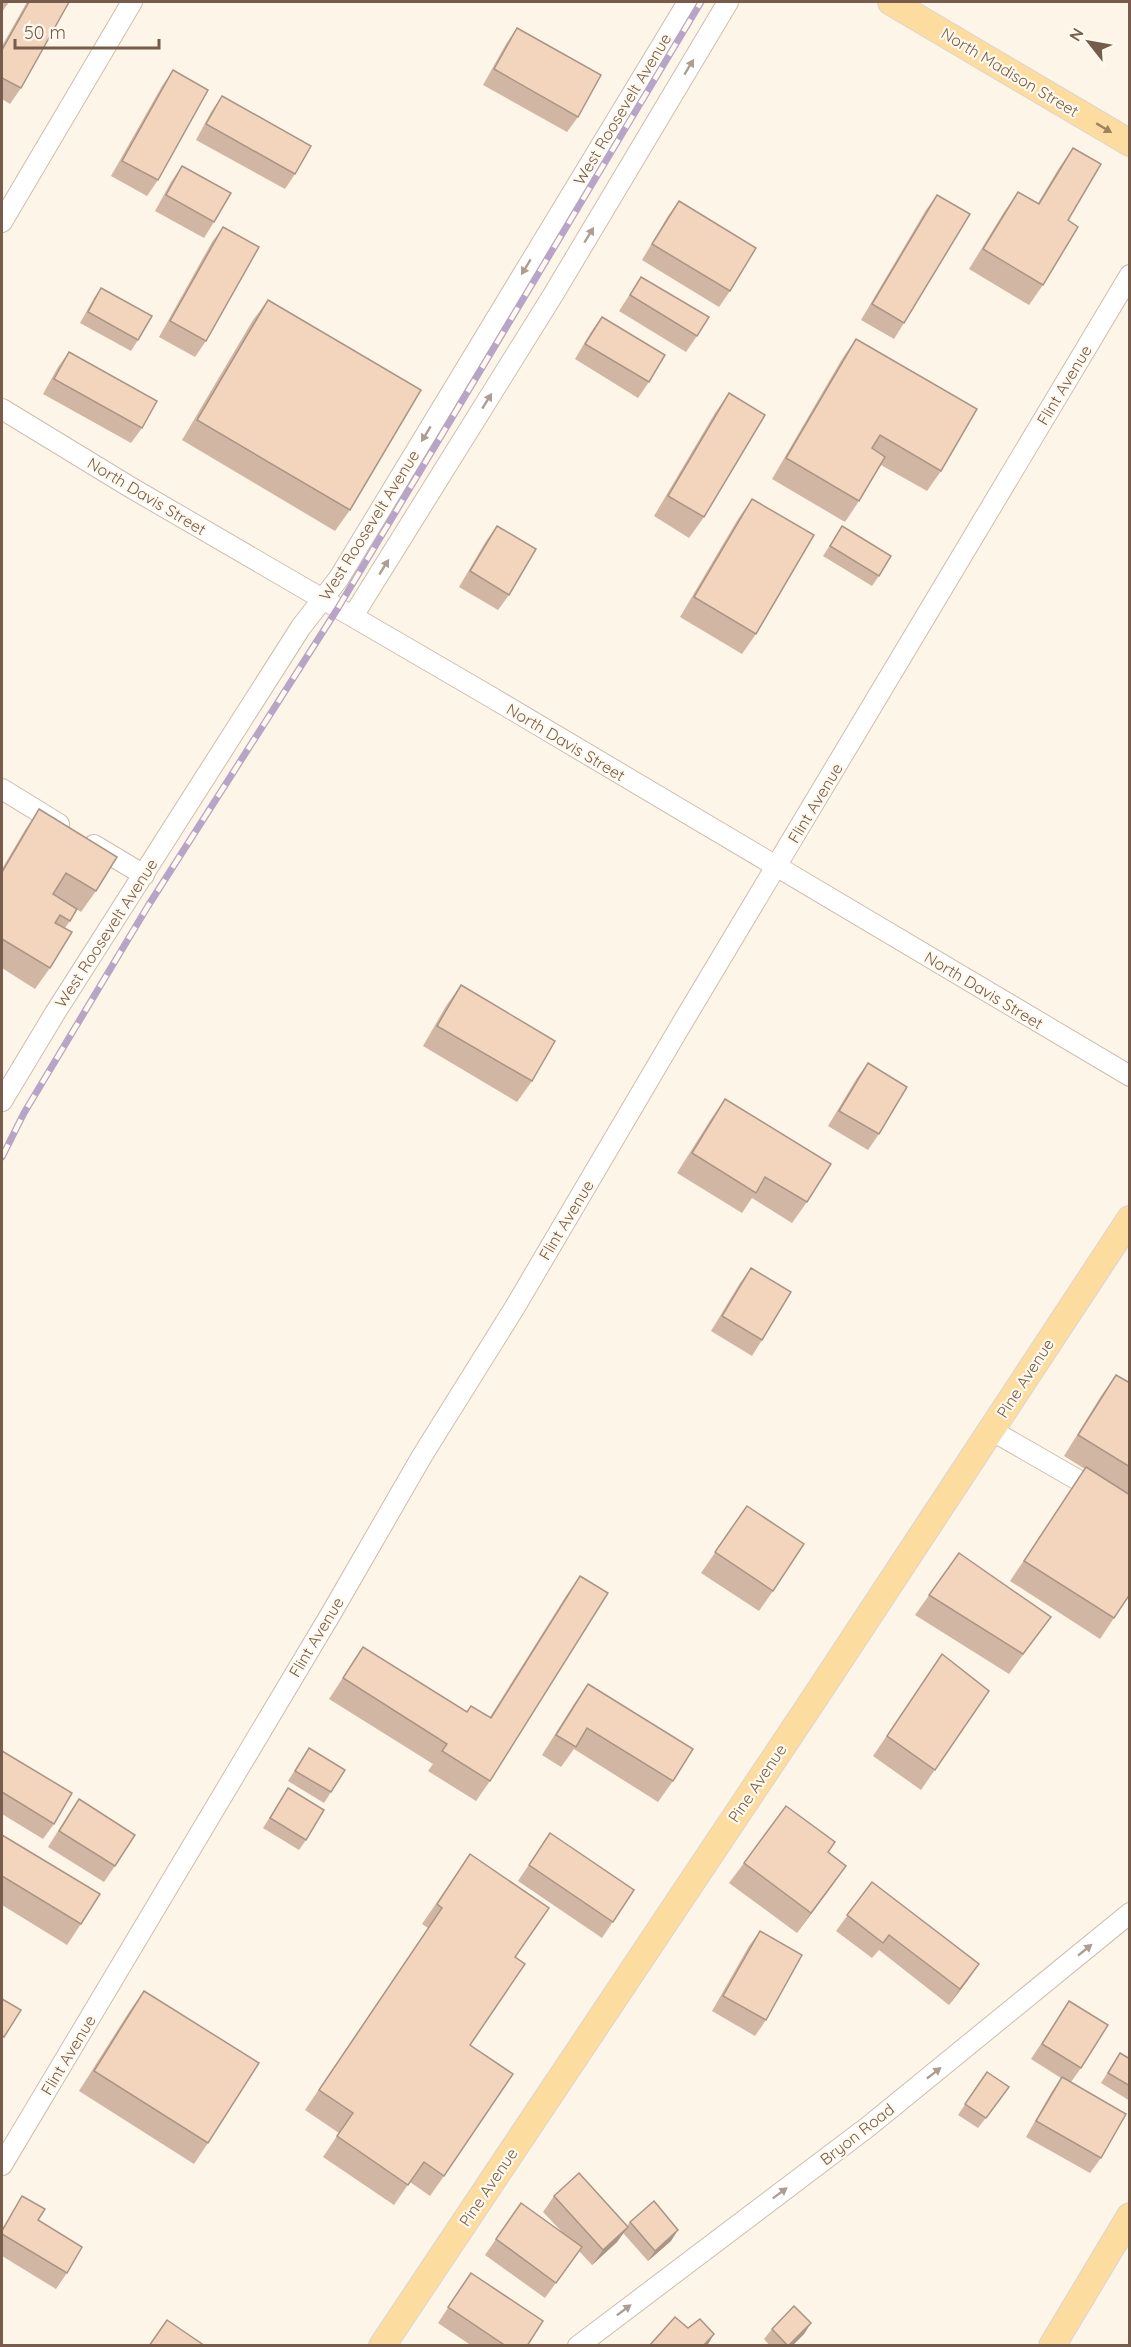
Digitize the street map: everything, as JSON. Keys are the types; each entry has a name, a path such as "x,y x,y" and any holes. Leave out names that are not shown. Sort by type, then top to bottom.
{"main road":[{"name":"North Madison Street","path":"891,2 1130,143"},
{"name":"Pine Avenue","path":"382,2346 1130,1219"},
{"path":"1052,2346 1130,2216"}],"street":[{"path":"2,222 132,2"},
{"name":"West Roosevelt Avenue","path":"2,1101 55,1013 301,627 339,578 688,2"},
{"path":"353,616 553,295 728,2"},
{"name":"Flint Avenue","path":"2,2165 332,1612 422,1456 515,1307 1130,275"},
{"name":"North Davis Street","path":"2,409 130,487 353,616 1130,1076"},
{"path":"2,789 144,875"},
{"path":"991,1430 1130,1510"},
{"name":"Bryon Road","path":"578,2346 869,2126 1130,1913"}],"building":[{"path":"29,2 69,2 21,88 2,78 2,50"},
{"path":"517,28 601,75 578,117 494,69"},
{"path":"173,70 208,90 158,180 122,161"},
{"path":"222,96 311,146 295,174 206,124"},
{"path":"1073,148 1101,164 1068,220 1078,227 1043,285 983,249 1018,192 1039,204"},
{"path":"182,166 231,193 214,222 166,195"},
{"path":"937,195 970,214 904,323 872,304"},
{"path":"679,201 756,248 730,291 652,244"},
{"path":"223,227 259,247 206,341 170,321"},
{"path":"641,277 709,317 697,336 630,295"},
{"path":"101,288 152,316 138,340 88,312"},
{"path":"268,300 421,390 350,510 197,420"},
{"path":"602,317 665,355 649,382 585,344"},
{"path":"856,339 977,409 941,471 880,435 872,448 885,457 859,501 786,458"},
{"path":"69,352 157,401 142,428 54,379"},
{"path":"729,393 765,415 704,517 668,496"},
{"path":"752,499 814,535 756,634 694,597"},
{"path":"497,526 536,549 509,595 470,571"},
{"path":"842,526 891,556 879,576 830,546"},
{"path":"39,809 117,857 96,891 66,873 53,894 77,909 70,921 60,915 55,923 72,932 50,968 2,939 2,872"},
{"path":"461,985 555,1041 532,1081 437,1026"},
{"path":"868,1063 907,1087 879,1134 839,1111"},
{"path":"725,1099 831,1164 807,1202 765,1177 756,1193 692,1153"},
{"path":"751,1268 791,1292 762,1340 722,1316"},
{"path":"1116,1375 1130,1383 1130,1467 1078,1435"},
{"path":"1086,1467 1130,1495 1130,1594 1114,1618 1024,1561"},
{"path":"747,1506 804,1544 773,1591 715,1552"},
{"path":"959,1553 1051,1617 1023,1654 929,1595"},
{"path":"580,1576 608,1593 490,1781 442,1751 447,1744 343,1678 363,1647 467,1712 471,1706 491,1718"},
{"path":"942,1654 989,1691 935,1770 887,1736"},
{"path":"588,1684 693,1749 673,1781 587,1728 576,1747 556,1735"},
{"path":"309,1748 345,1770 331,1792 295,1771"},
{"path":"2,1751 72,1793 54,1824 2,1792"},
{"path":"288,1788 324,1810 306,1840 270,1818"},
{"path":"79,1799 135,1835 115,1866 59,1831"},
{"path":"786,1806 835,1842 828,1852 846,1866 811,1913 744,1863"},
{"path":"550,1833 634,1890 613,1922 529,1865"},
{"path":"2,1835 100,1894 81,1924 2,1876"},
{"path":"470,1854 549,1908 515,1957 525,1964 470,2045 513,2074 444,2176 424,2162 408,2185 337,2136 353,2113 319,2090 442,1908 437,1904"},
{"path":"872,1882 979,1964 960,1989 889,1935 883,1943 847,1915"},
{"path":"760,1931 802,1955 766,2020 723,1996"},
{"path":"144,1991 259,2063 208,2143 94,2071"},
{"path":"2,1999 21,2010 4,2037 2,2036"},
{"path":"1069,2001 1108,2025 1081,2068 1042,2044"},
{"path":"1120,2053 1130,2059 1130,2086 1108,2073"},
{"path":"987,2072 1009,2087 986,2118 965,2104"},
{"path":"1062,2077 1126,2114 1101,2158 1036,2121"},
{"path":"579,2173 628,2227 603,2250 554,2196"},
{"path":"22,2196 45,2209 38,2220 82,2247 67,2273 2,2234"},
{"path":"654,2201 678,2230 655,2251 630,2222"},
{"path":"521,2203 582,2247 556,2283 496,2239"},
{"path":"471,2273 543,2321 527,2346 506,2346 448,2307"},
{"path":"794,2306 811,2323 788,2346 772,2329"},
{"path":"675,2317 688,2328 700,2319 714,2334 703,2346 649,2346"},
{"path":"167,2320 205,2346 149,2346"}],"railway":[{"path":"2,1157 24,1113 148,906 338,608 701,2"}]}
